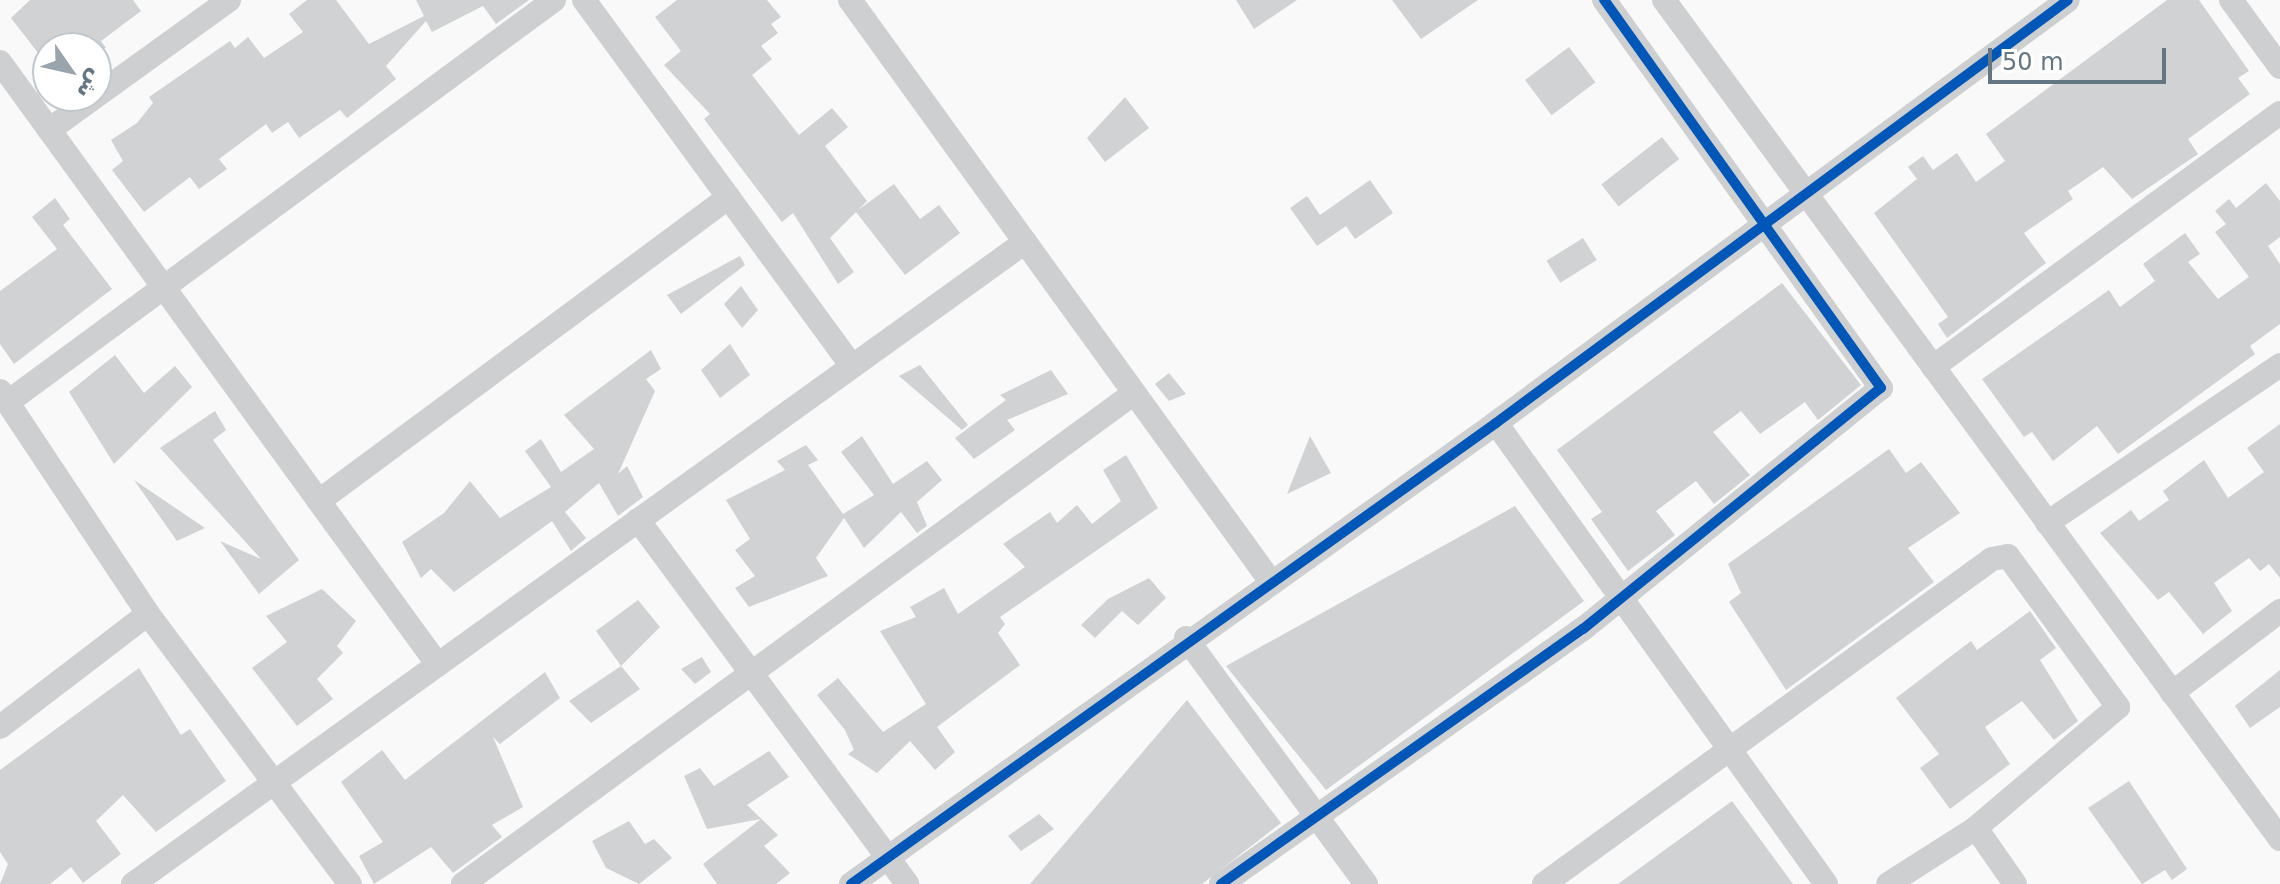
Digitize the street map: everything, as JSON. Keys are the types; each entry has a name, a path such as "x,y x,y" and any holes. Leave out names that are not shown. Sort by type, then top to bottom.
{"street":[{"path":"49,130 229,0"},
{"path":"350,884 148,614 4,397 554,0"},
{"path":"584,0 852,366"},
{"path":"850,0 1269,579"},
{"path":"1221,884 1583,629 1618,594 1881,388 1604,0"},
{"path":"1664,0 2280,839"},
{"path":"851,884 1186,638 1496,423 2068,0"},
{"path":"2231,0 2280,67"},
{"path":"0,62 438,665"},
{"path":"1933,367 2280,113"},
{"path":"319,501 729,197"},
{"path":"133,884 1025,242"},
{"path":"2047,523 2280,365"},
{"path":"463,884 1134,393"},
{"path":"1496,423 1826,884"},
{"path":"638,520 907,884"},
{"path":"1544,884 1992,559 2008,556 2118,707 1976,828 1888,884"},
{"path":"2172,693 2280,611"},
{"path":"0,727 148,614"},
{"path":"1186,638 1366,884"},
{"path":"1976,828 2015,884"}],"building":[{"path":"30,0 133,0 141,11 112,33 32,32 32,45 11,18"},
{"path":"307,0 336,0 369,44 424,16 416,0 529,0 496,24 483,6 432,32 426,21 386,66 396,79 347,118 340,110 299,138 288,122 272,133 266,124 219,159 227,169 199,189 190,177 144,212 112,170 123,161 111,140 137,123 153,103 149,97 230,41 235,48 248,37 264,58 303,32 289,14"},
{"path":"677,0 767,0 781,17 771,24 778,33 761,46 772,59 752,75 799,135 832,108 848,127 825,146 867,201 858,210 894,184 920,219 939,205 960,233 905,275 856,212 830,238 854,272 838,284 793,213 782,222 704,119 710,114 664,65 681,51 655,17"},
{"path":"1236,0 1297,0 1254,29"},
{"path":"1392,0 1478,0 1421,39"},
{"path":"2167,0 2199,0 2249,71 2238,78 2250,94 2188,139 2198,154 2132,199 2103,167 2068,191 2073,199 2024,233 2046,263 1947,338 1938,324 1948,317 1874,213 1917,179 1908,167 1923,156 1933,170 1957,153 1976,182 2005,161 1986,134"},
{"path":"1569,47 1595,82 1552,115 1525,80"},
{"path":"1125,97 1149,128 1105,162 1087,138"},
{"path":"1662,137 1679,159 1619,206 1601,184"},
{"path":"1370,180 1393,213 1355,239 1346,226 1317,246 1290,208 1307,196 1320,215"},
{"path":"2266,183 2280,201 2280,237 2268,246 2280,264 2280,324 2250,346 2255,354 2118,454 2097,426 2053,461 2032,432 2024,437 1982,379 2109,290 2120,307 2155,281 2143,264 2185,233 2200,254 2188,262 2218,299 2249,277 2215,232 2226,224 2215,211 2229,199 2236,208"},
{"path":"55,198 70,219 63,225 112,289 14,364 0,344 0,291 57,249 32,217"},
{"path":"1583,238 1597,260 1560,283 1547,261"},
{"path":"740,256 745,265 681,314 667,295"},
{"path":"1782,283 1861,385 1818,420 1805,402 1760,434 1741,411 1713,432 1750,475 1714,504 1696,481 1656,511 1675,535 1628,571 1591,519 1602,512 1557,450"},
{"path":"741,286 758,310 742,328 724,304"},
{"path":"730,344 750,375 720,398 701,370"},
{"path":"651,350 661,369 646,379 655,391 618,474 627,466 643,497 618,516 599,483 565,512 586,538 571,551 552,521 454,592 431,569 421,578 402,542 444,513 470,481 500,518 551,487 525,451 541,439 561,472 594,449 564,415"},
{"path":"115,355 144,393 175,366 192,387 114,464 69,392"},
{"path":"920,365 968,425 962,430 899,376"},
{"path":"1051,370 1068,394 1007,420 1015,430 974,459 955,438 1006,400 1000,395"},
{"path":"1169,373 1186,394 1169,401 1155,384"},
{"path":"215,411 226,430 213,440 299,560 259,594 220,541 261,559 160,448"},
{"path":"2280,424 2280,578 2269,564 2260,571 2249,558 2214,583 2232,611 2203,634 2169,592 2158,600 2100,533 2131,510 2139,521 2169,500 2163,491 2204,460 2228,498 2264,472 2247,448"},
{"path":"862,436 893,484 927,461 942,480 917,502 927,526 917,533 901,512 864,548 844,518 816,558 828,576 749,607 735,588 755,576 735,550 750,539 726,500 785,470 777,461 806,445 818,460 808,465 843,514 874,495 841,452"},
{"path":"1310,436 1331,473 1287,494"},
{"path":"1889,449 1906,473 1921,462 1960,513 1908,548 1934,582 1786,690 1729,602 1741,593 1728,564"},
{"path":"1126,455 1158,508 1000,617 1005,624 998,633 1020,665 937,727 955,752 935,770 910,741 877,773 848,754 854,750 845,730 817,695 838,678 883,732 926,704 880,631 916,617 910,607 944,588 958,614 1025,567 1003,544 1050,512 1057,523 1077,505 1092,524 1121,501 1103,470"},
{"path":"134,480 205,528 177,541"},
{"path":"1515,506 1584,601 1326,790 1226,666"},
{"path":"1149,578 1166,598 1138,625 1122,611 1095,638 1081,625 1108,599"},
{"path":"322,589 356,621 337,646 343,653 317,679 333,699 297,726 252,668 287,642 266,616"},
{"path":"638,600 660,627 621,666 596,631"},
{"path":"2030,611 2056,648 2040,660 2078,721 2054,740 2022,701 1985,727 2010,764 1950,809 1920,768 1939,754 1896,698 1971,641 1977,650"},
{"path":"702,657 711,672 695,684 681,669"},
{"path":"621,666 640,689 591,723 569,701"},
{"path":"139,668 181,735 190,729 226,781 156,832 123,795 96,821 121,854 83,883 71,867 50,884 0,884 8,864 0,852 0,770"},
{"path":"2280,670 2280,707 2250,728 2235,706"},
{"path":"545,672 560,698 500,744 493,737 523,807 492,825 502,837 453,873 431,847 374,884 359,856 383,842 341,782 382,750 405,780"},
{"path":"1187,700 1281,823 1202,884 1030,884"},
{"path":"769,751 789,777 747,805 778,835 764,846 790,873 776,884 717,884 703,864 761,819 707,829 684,776 700,768 714,786"},
{"path":"2129,781 2187,869 2172,880 2165,870 2142,884 2088,808"},
{"path":"1732,801 1793,884 1618,884"},
{"path":"1039,814 1054,829 1021,851 1008,836"},
{"path":"629,821 645,844 654,839 672,858 639,884 606,868 592,841"}],"cycle path":[{"path":"1221,884 1583,629 1881,388 1604,0"},
{"path":"851,884 1496,423 2068,0"}]}
